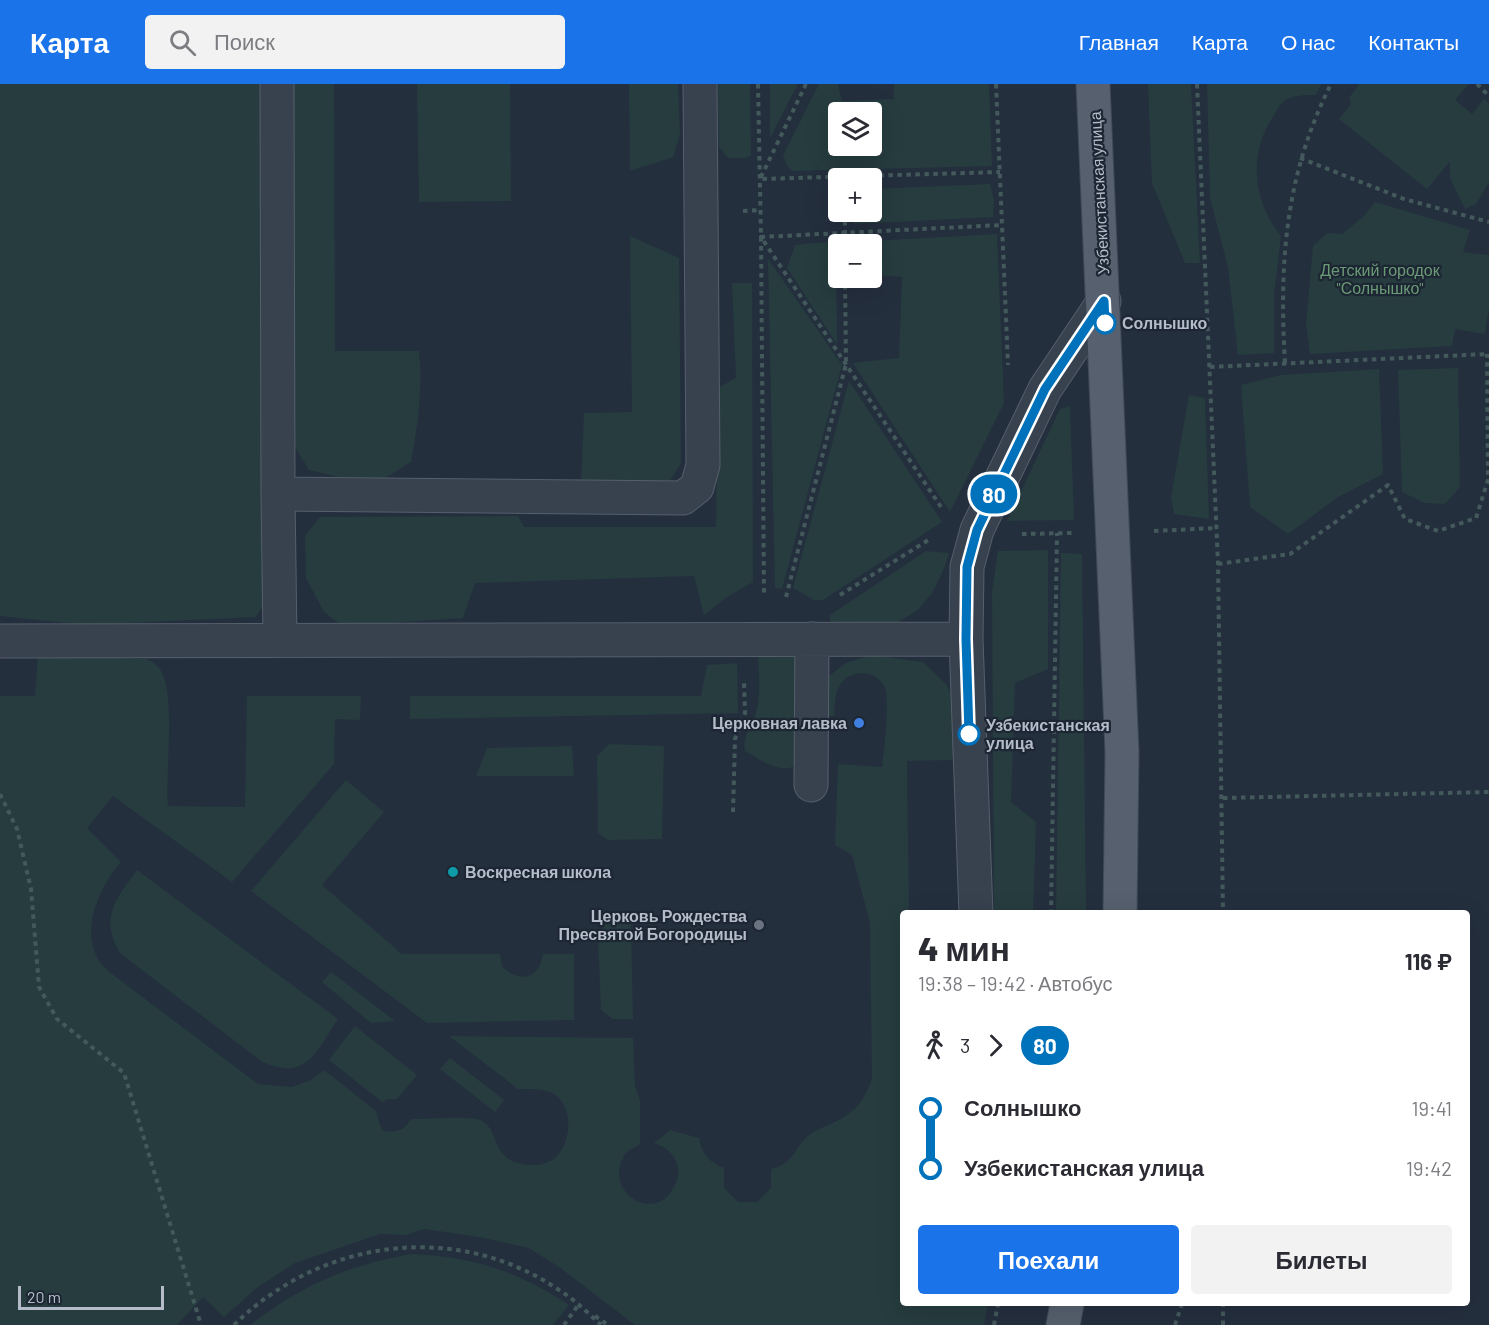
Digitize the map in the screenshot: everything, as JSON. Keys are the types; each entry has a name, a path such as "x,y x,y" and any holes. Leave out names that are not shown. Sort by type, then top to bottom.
{"main road":[{"name":"Узбекистанская улица","path":"1094,84 1122,752 1120,910"},
{"path":"1063,1325 1067,1306"}],"lane":[{"path":"277,84 280,640"},
{"path":"278,494 683,498 697,487 703,465 700,84"},
{"path":"976,910 966,639 965,528 1045,389 1104,301"},
{"path":"811,785 812,639"},
{"path":"0,641 966,639"}],"path":[{"path":"733,812 735,739 745,713 743,615 764,606 758,84"},
{"path":"760,179 806,84"},
{"path":"996,84 1008,368"},
{"path":"1197,84 1218,564 1223,910"},
{"path":"1285,363 1281,305 1290,208 1300,158 1318,110 1331,84"},
{"path":"1477,84 1489,96"},
{"path":"1300,158 1404,199 1489,222"},
{"path":"882,177 1000,172"},
{"path":"760,179 828,178"},
{"path":"844,222 845,233"},
{"path":"761,237 1002,225"},
{"path":"761,237 846,364 965,528"},
{"path":"784,606 846,364 845,288"},
{"path":"1210,367 1488,354 1488,480 1476,518 1438,531 1405,519 1388,485 1290,555 1218,564"},
{"path":"832,600 965,528 998,534 1216,528"},
{"path":"1051,910 1057,533"},
{"path":"1222,798 1489,792"},
{"path":"0,794 17,829 31,889 39,987 57,1019 124,1073 201,1325"},
{"path":"234,1325 252,1307 274,1291 331,1262 360,1253 394,1248 428,1247 470,1252 503,1262 540,1279 608,1325"},
{"path":"564,1325 579,1304"},
{"path":"579,1304 601,1325"},
{"path":"994,1325 998,1306"},
{"path":"1175,1325 1181,1306"},
{"path":"1223,1306 1223,1325"}],"green space":[{"path":"0,84 262,84 266,601 256,617 86,625 0,616"},
{"path":"293,84 334,84 335,351 419,351 419,406 411,462 385,478 338,477 309,470 292,442"},
{"path":"417,84 510,84 511,201 419,202"},
{"path":"629,84 678,84 680,135 673,157 630,171"},
{"path":"718,84 750,84 751,156 728,158 719,147"},
{"path":"770,84 798,84 770,138"},
{"path":"819,84 838,84 842,101 894,99 894,84 989,84 992,166 828,168 828,170 793,171 787,166 783,156"},
{"path":"1148,84 1191,84 1200,263 1185,263 1152,183"},
{"path":"1207,84 1321,84 1316,95 1295,96 1282,103 1264,134 1259,149 1257,180 1260,195 1272,223 1281,236 1274,295 1274,353 1238,355 1228,267 1210,198"},
{"path":"1359,84 1469,84 1455,100 1472,114 1484,99 1489,104 1489,182 1476,204 1465,209 1450,178 1450,161 1427,189 1339,119 1351,104 1349,98"},
{"path":"990,184 994,200 993,217 854,224 854,222 882,222 882,189"},
{"name":"Детский городок \"Солнышко\"","path":"1375,202 1470,230 1463,252 1489,255 1489,308 1485,334 1455,329 1452,346 1310,354 1306,324 1313,246 1327,233 1342,234 1364,216"},
{"path":"997,234 1004,403 950,512 853,363 899,358 902,277 882,276 882,240"},
{"path":"630,236 679,258 681,463 667,485 581,488 584,413 632,412"},
{"path":"828,242 828,288 836,288 837,344 787,268 795,245"},
{"path":"768,259 842,365 782,589 775,588"},
{"path":"732,283 752,283 753,582 727,597 704,615 694,576 475,583 463,618 342,626 324,612 306,578 305,536 320,517 518,516 524,527 716,527 718,388 736,378"},
{"path":"1458,368 1460,487 1445,504 1425,503 1402,492 1398,370"},
{"path":"1379,369 1383,474 1338,497 1288,534 1250,507 1241,385 1281,375"},
{"path":"849,381 942,522 823,600 814,600 793,588"},
{"path":"1189,395 1205,398 1209,519 1174,514 1171,497"},
{"path":"1070,406 1074,520 1007,521 1060,409"},
{"path":"1048,550 1048,669 1015,683 1011,802 1036,822 1033,910 994,910 992,592 998,551"},
{"path":"926,551 949,553 932,593 918,610 895,624 830,623 830,615"},
{"path":"1061,553 1082,554 1086,910 1056,910"},
{"path":"758,649 793,655 803,672 800,763 793,767 772,766 745,751 746,737 757,708"},
{"path":"38,655 147,659 161,671 168,698 168,806 245,807 247,696 361,696 360,720 335,719 334,764 232,882 113,796 87,828 121,862 107,882 92,918 92,943 97,957 108,971 258,1084 292,1087 311,1080 324,1070 376,1111 383,1131 400,1130 411,1119 480,1120 490,1129 505,1156 512,1161 534,1165 554,1159 565,1142 568,1120 561,1101 554,1094 546,1091 518,1089 449,1036 633,1038 635,1086 640,1101 640,1144 628,1151 621,1162 619,1174 628,1194 646,1204 665,1199 672,1190 678,1174 677,1163 667,1149 654,1143 670,1130 699,1138 707,1157 724,1168 724,1188 738,1202 757,1202 771,1188 771,1169 785,1163 811,1134 847,1115 857,1106 872,1079 870,923 852,855 835,845 838,764 882,767 887,703 885,688 876,677 870,674 857,674 850,676 840,685 835,700 834,716 825,716 829,676 846,663 872,655 923,662 947,685 957,712 958,736 952,760 907,761 909,910 900,910 900,1306 988,1306 984,1325 635,1325 559,1267 529,1248 479,1237 424,1229 406,1235 380,1234 295,1263 258,1287 224,1317 203,1297 177,1325 0,1325 0,696 35,696"},
{"path":"737,663 738,713 410,719 410,696 701,696 707,665"},
{"path":"609,744 664,746 662,839 608,840 598,833 597,756"},
{"path":"572,746 574,776 476,776 487,748"},
{"path":"346,780 384,812 322,885 402,954 500,954 502,966 509,972 522,977 533,974 538,969 543,954 574,954 574,1020 427,1023 251,891"},
{"path":"137,870 338,1019 308,1060 300,1066 289,1068 277,1067 261,1061 120,953 111,929 113,909"},
{"path":"631,923 633,1019 613,1019 601,1010 598,936 605,924"},
{"path":"331,972 395,1021 371,1023 322,982"},
{"path":"355,1026 417,1075 397,1099 382,1102 329,1060"},
{"path":"450,1058 504,1100 495,1112 440,1069"},
{"path":"410,1254 454,1258 512,1274 569,1305 553,1325 250,1325 288,1298 325,1279 365,1265"}],"bus line":[{"name":"80","path":"969,734 966,639 967,567 977,530 1045,389 1104,301 1105,323"}],"place":[{"name":"Солнышко","path":"1105,323"},
{"name":"Церковная лавка","path":"859,723"},
{"name":"Узбекистанская улица","path":"969,734"},
{"name":"Воскресная школа","path":"453,872"},
{"name":"Церковь Рождества Пресвятой Богородицы","path":"759,925"}]}
